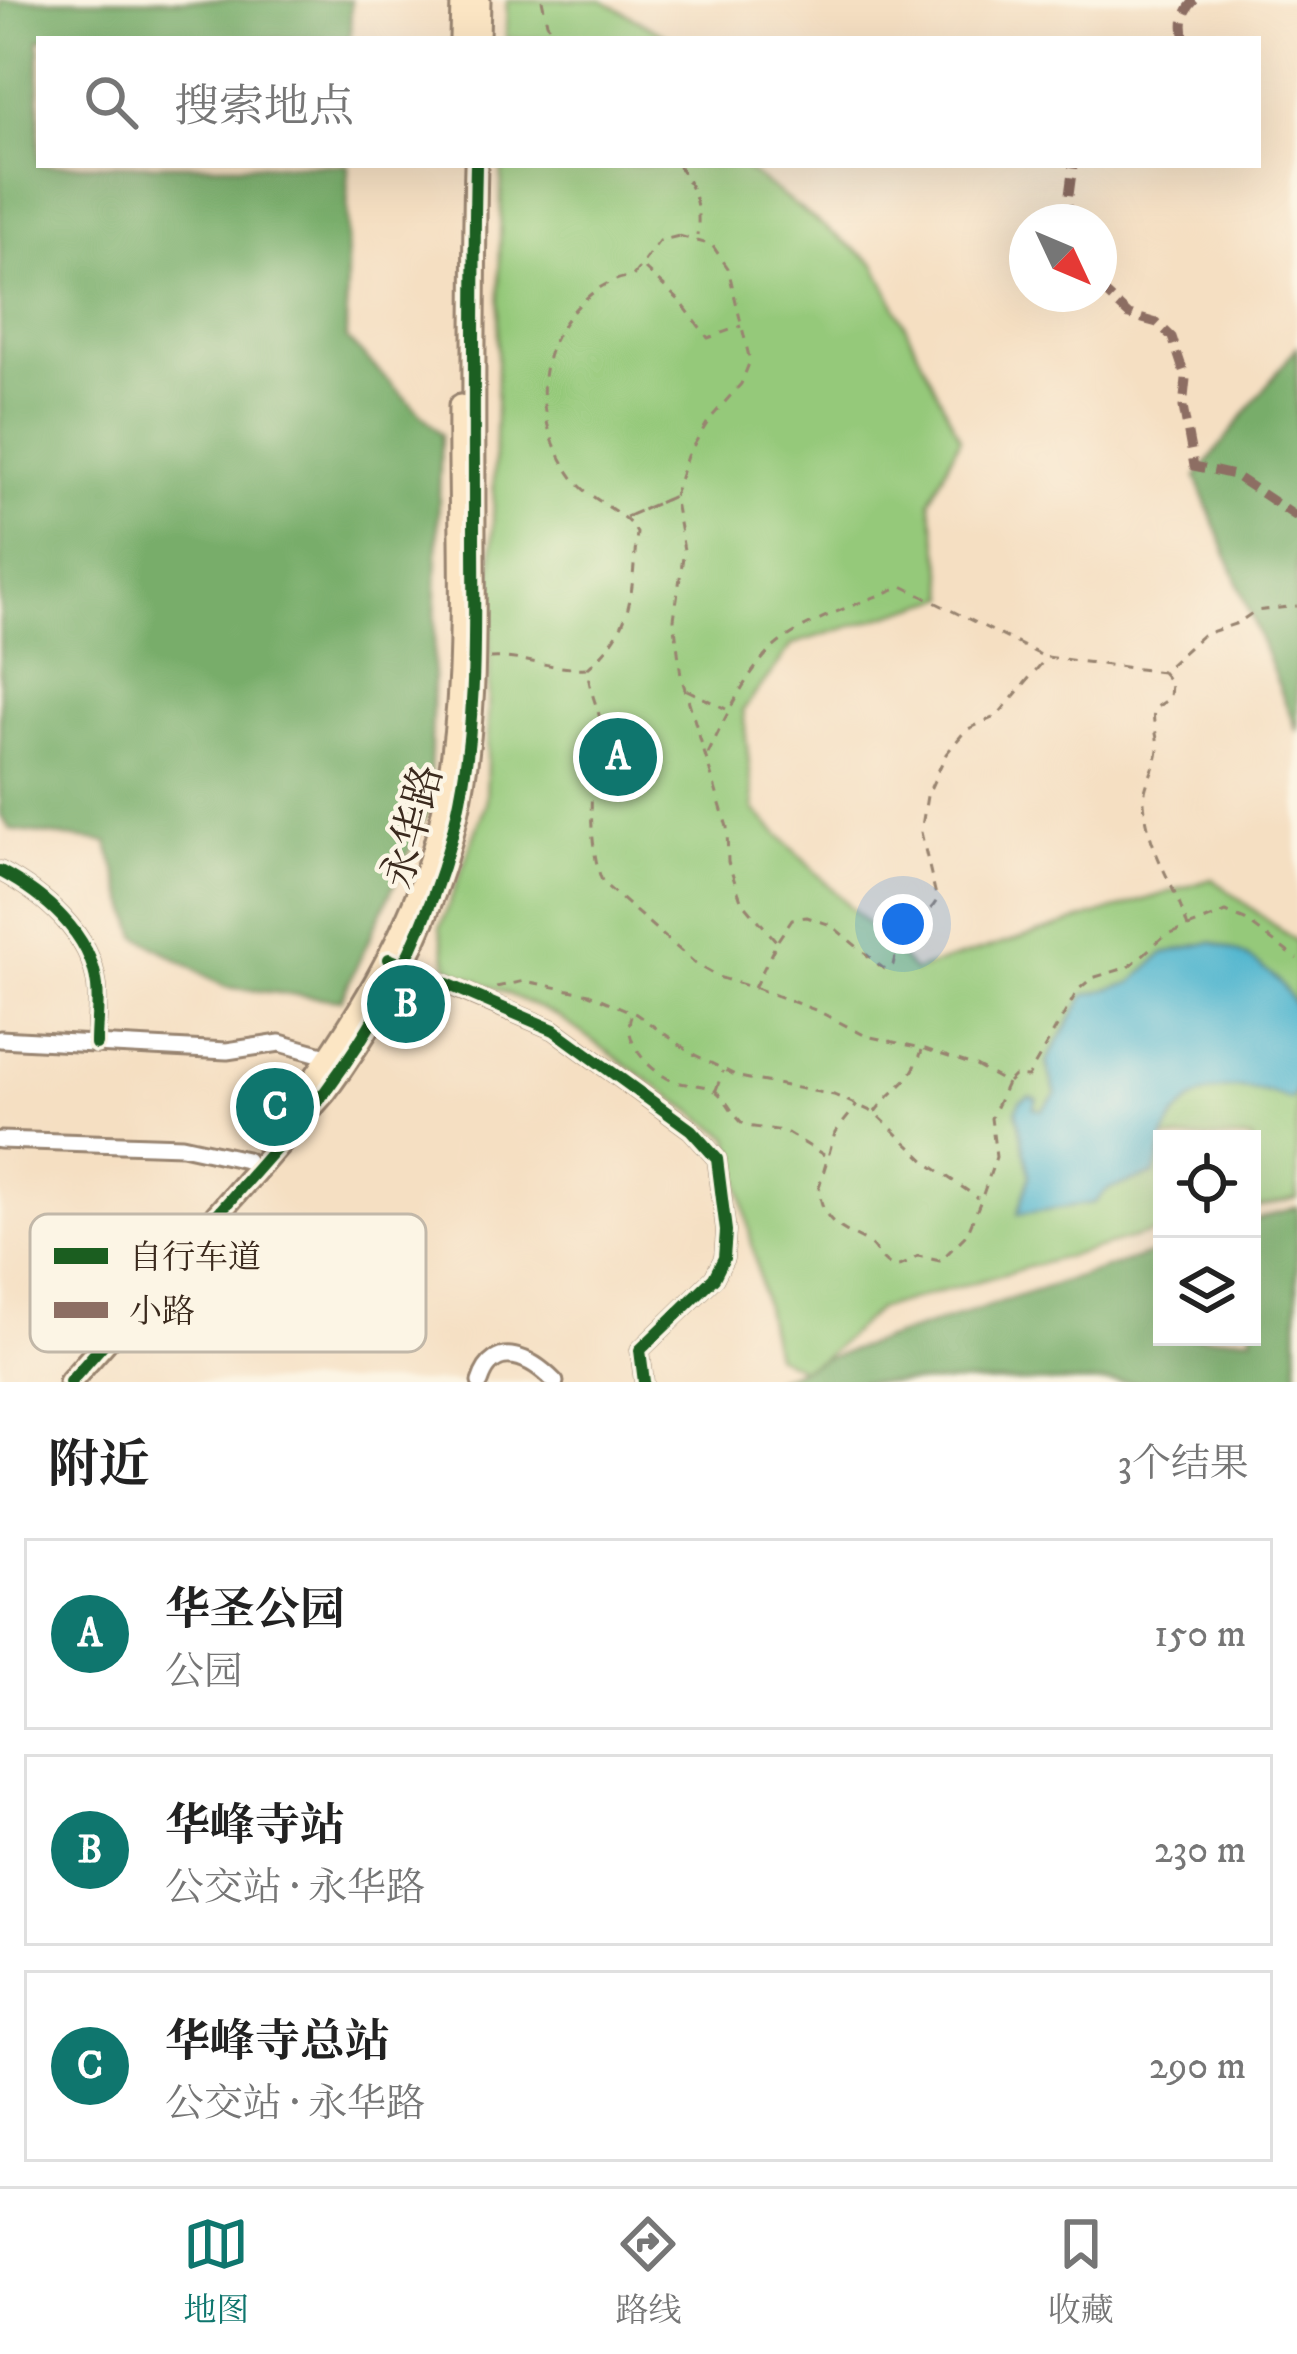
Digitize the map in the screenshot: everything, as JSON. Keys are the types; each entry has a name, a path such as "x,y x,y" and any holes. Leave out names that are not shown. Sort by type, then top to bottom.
{"street":[{"path":"461,36 462,0"},
{"path":"478,0 478,36"},
{"name":"永华路","path":"218,1214 325,1092 388,998 437,835 452,752 458,642 461,168"},
{"name":"永华路","path":"199,1214 287,1118 396,963 436,886 457,815 474,659 476,168"},
{"path":"0,871 35,890 64,919 89,958 97,985 96,1044"},
{"path":"396,963 554,1030 692,1130 717,1159 726,1231 724,1258 714,1278 640,1350 644,1382"},
{"path":"0,1039 227,1051 280,1043 330,1058"},
{"path":"0,1140 182,1147 246,1160"},
{"name":"永华路","path":"54,1382 80,1352"},
{"name":"永华路","path":"70,1382 96,1352"},
{"path":"480,1382 492,1363 514,1355 528,1358 555,1382"}],"path":[{"path":"542,0 554,36"},
{"path":"680,168 694,190 700,217 696,238"},
{"path":"777,942 741,900 728,862 727,827 686,689 674,619 684,550 674,496 698,438 741,385 750,361 728,268 712,245 679,236 659,242 633,276 613,278 595,290 572,312 545,357 544,420 558,452 588,494 625,517 637,533 628,616 620,634 588,668 589,692 602,727 602,752 592,778 596,867 603,883 718,977 818,1011 866,1036 976,1066 1007,1083"},
{"path":"643,268 680,301 708,338 742,326"},
{"path":"625,517 674,496"},
{"path":"707,756 728,710 777,644 828,616 902,586 1047,658 1162,672 1171,683 1170,698 1154,709 1158,748 1144,798 1156,859 1181,904 1188,928"},
{"path":"1162,672 1202,635 1238,623 1256,611 1297,606"},
{"path":"474,659 514,656 549,667 588,668"},
{"path":"754,988 782,929 792,919 831,925 884,969 893,965 899,937 911,920 931,911 937,901 921,832 927,796 946,754 966,730 997,716 1047,658"},
{"path":"686,689 728,710"},
{"path":"857,1105 826,1155 819,1196 837,1228 870,1242 880,1261 907,1265 918,1256 940,1261 967,1234 981,1200 996,1157 991,1118 1007,1083 1013,1076 1028,1077 1078,990 1092,978 1129,967 1163,938 1226,913 1244,920 1297,959"},
{"path":"471,992 525,981 589,994 633,1013 724,1070 782,1087 834,1095 875,1113 930,1165 978,1198"},
{"path":"633,1013 629,1032 649,1065 662,1076 716,1091 746,1126 784,1131 826,1155"},
{"path":"875,1113 886,1097 908,1082 922,1048"},
{"path":"716,1091 724,1070"}],"green space":[{"path":"0,0 351,0 350,36 36,36 36,168 348,168 346,338 441,434 429,809 341,1000 225,987 137,936 107,842 11,830 0,815"},
{"path":"507,0 602,0 667,36 506,36"},
{"path":"502,168 744,168 875,264 960,438 930,501 948,597 793,644 743,710 754,810 914,971 1212,879 1297,942 1297,1198 1261,1207 1261,1130 1153,1130 1153,1233 878,1309 808,1372 775,1355 730,1138 559,1017 448,967 440,928 486,804"},
{"path":"1297,347 1297,732 1196,477"},
{"path":"1297,1207 1297,1382 769,1382 821,1360 1153,1253 1153,1346 1261,1346 1261,1218"}],"water":[{"path":"1211,942 1237,952 1275,978 1297,1014 1297,1091 1291,1100 1238,1088 1206,1093 1178,1113 1167,1130 1153,1130 1153,1175 1108,1189 1094,1203 1018,1214 1030,1176 1016,1110 1020,1101 1030,1096 1037,1099 1034,1108 1042,1110 1056,1094 1046,1062 1085,995 1131,983 1164,953"}],"marked path":[{"path":"1184,36 1184,18 1195,0"},
{"path":"1068,204 1073,168"},
{"path":"1117,304 1129,315 1157,323 1172,337 1186,379 1183,407 1194,466 1234,475 1297,517"}],"cycle path":[{"path":"218,1214 325,1092 368,1028 422,925 448,852 464,779 472,708 476,168"},
{"path":"0,871 48,904 85,949 97,986 96,1044"},
{"path":"389,959 554,1030 691,1130 717,1159 726,1231 724,1258 714,1278 640,1350 644,1382"},
{"path":"70,1382 96,1352"}],"place":[{"name":"华圣公园","path":"618,757"},
{"name":"华峰寺站","path":"406,1004"},
{"name":"华峰寺总站","path":"275,1107"}]}
